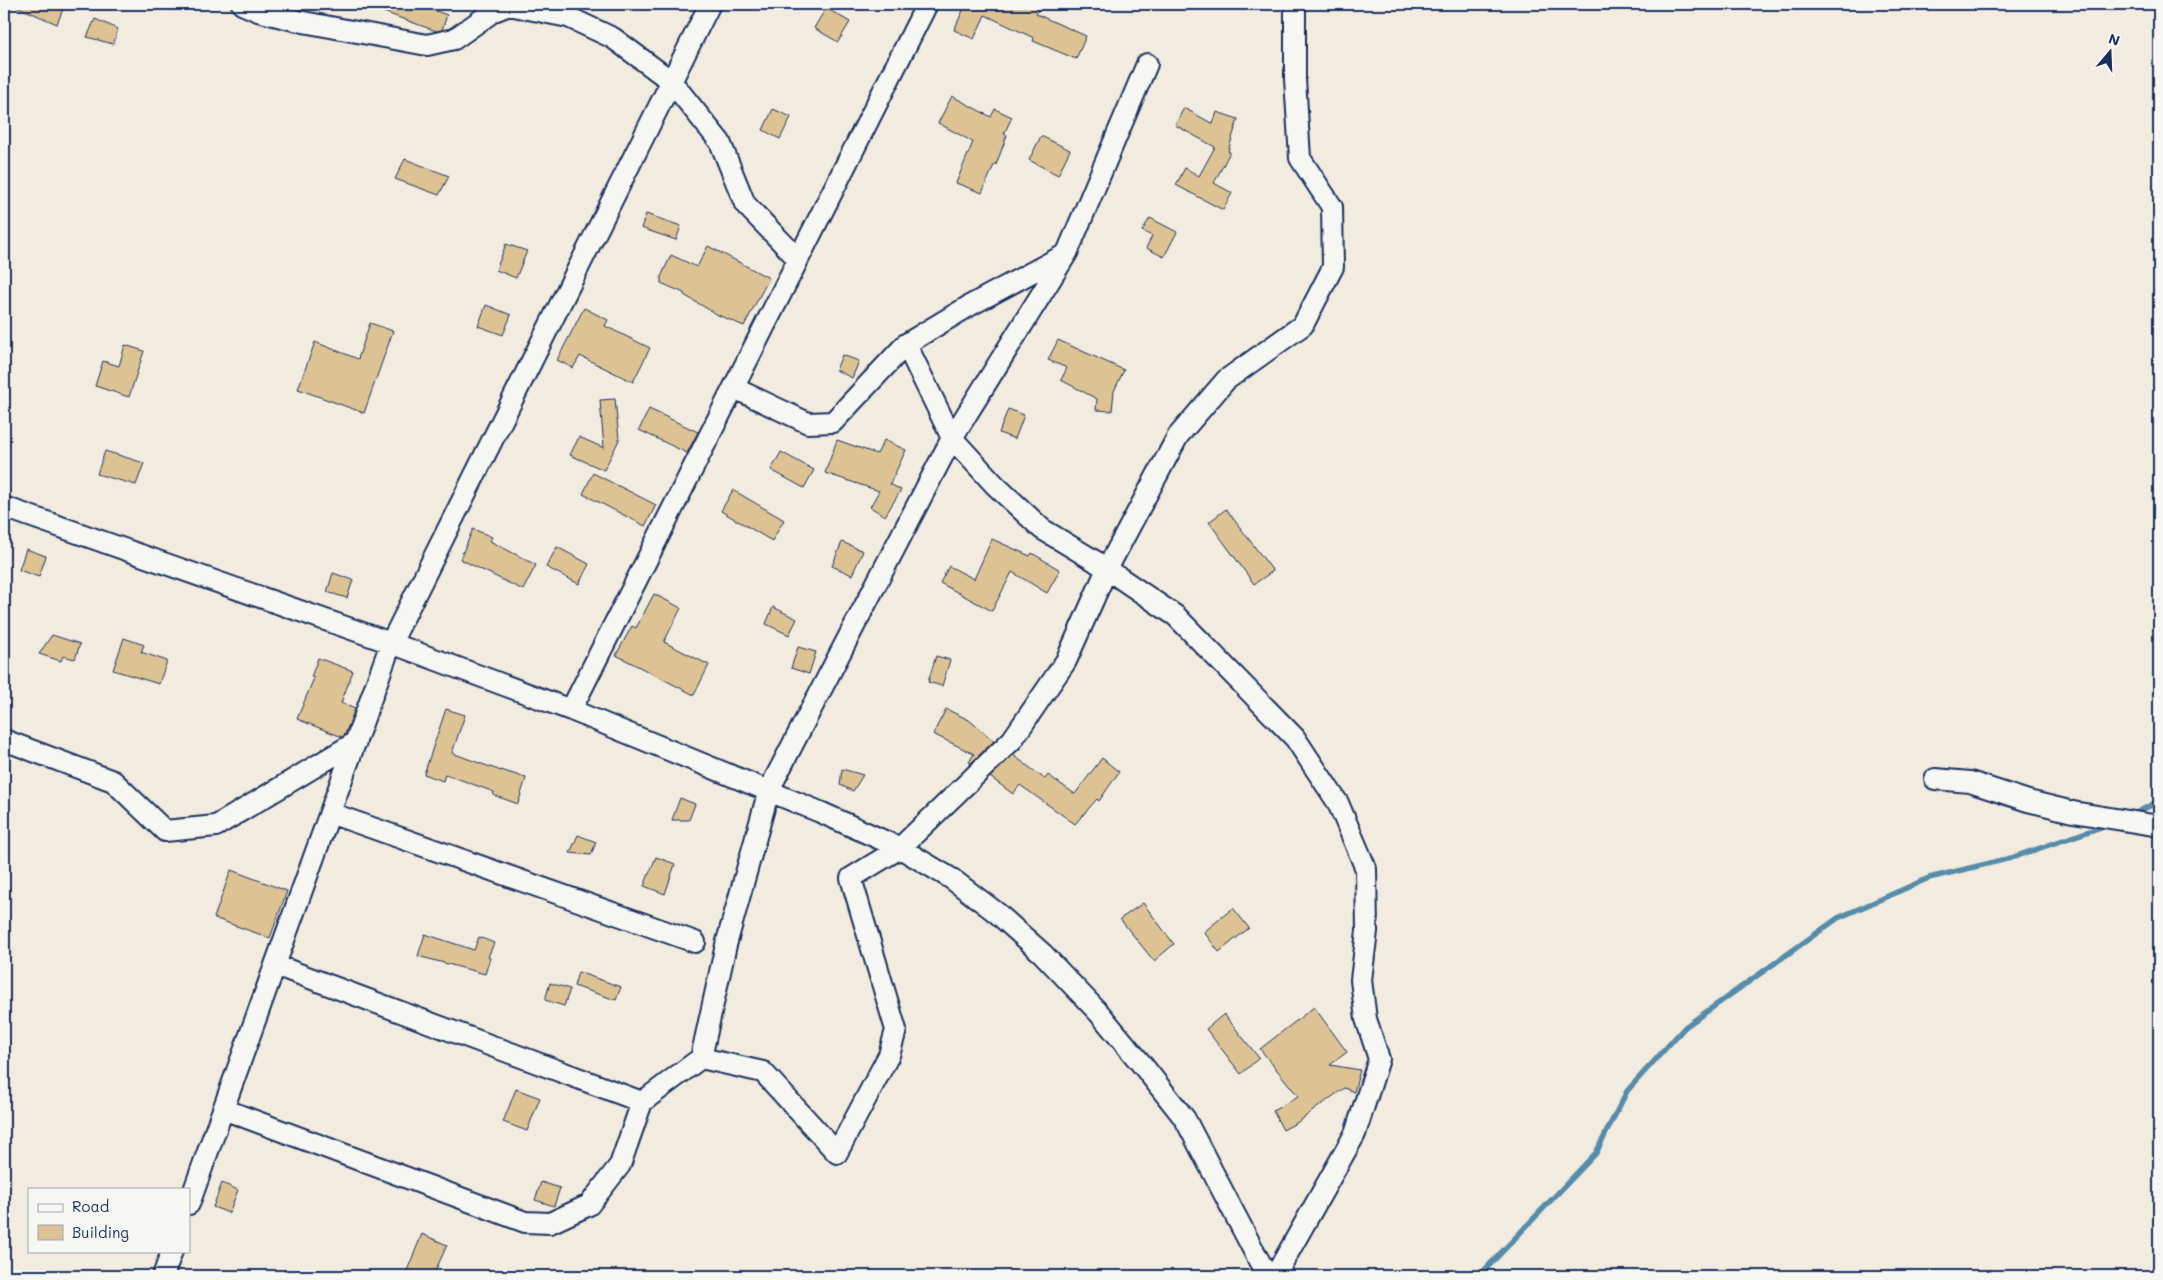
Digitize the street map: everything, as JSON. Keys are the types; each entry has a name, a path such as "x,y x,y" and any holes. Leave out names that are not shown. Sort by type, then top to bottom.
{"street":[{"path":"242,4 258,11 298,22 427,45 454,39 494,11 509,5 568,17 613,38 671,81 720,142 745,204 798,259"},
{"path":"190,1201 391,643 710,4"},
{"path":"571,710 927,4"},
{"path":"701,1058 763,1072 837,1153 889,1055 896,1030 851,878 900,848 1012,740 1066,661 1107,569 1178,436 1226,380 1303,325 1333,267 1332,207 1300,158 1295,79 1295,4"},
{"path":"223,1109 525,1222 550,1224 589,1205 620,1165 642,1102 701,1058 726,945 769,790 952,438 1067,253 1147,64"},
{"path":"734,388 808,423 833,422 906,344 969,306 1067,253"},
{"path":"906,344 952,438 995,485 1042,529 1107,569 1176,616 1295,738 1338,803 1366,869 1367,931 1361,980 1366,1019 1379,1059 1355,1134 1275,1276"},
{"path":"4,507 391,643 571,710 769,790 900,848 952,879 997,913 1042,954 1100,1014 1185,1119 1267,1276"},
{"path":"4,740 113,781 165,830 216,826 356,742"},
{"path":"1935,779 1970,782 2028,801 2073,812 2159,826"},
{"path":"330,813 695,942"},
{"path":"275,965 642,1102"},
{"path":"163,1276 172,1252"}],"building":[{"path":"11,4 65,4 57,24"},
{"path":"367,4 417,4 447,15 442,30 436,31 367,6"},
{"path":"961,4 1042,4 1036,14 1086,36 1076,59 1033,41 1034,38 985,15 974,39 954,30 965,6"},
{"path":"826,8 850,22 838,42 814,28"},
{"path":"95,19 118,29 113,44 87,37"},
{"path":"952,96 991,117 995,109 1012,117 1004,134 1007,135 996,165 994,165 982,193 956,183 973,142 938,123"},
{"path":"1184,108 1213,124 1217,112 1238,119 1228,151 1230,152 1214,183 1232,193 1223,210 1176,185 1185,168 1199,176 1215,147 1175,125"},
{"path":"773,109 791,117 780,139 763,130"},
{"path":"1041,136 1070,150 1058,175 1029,160"},
{"path":"405,159 449,176 439,195 395,179"},
{"path":"646,214 681,226 676,240 641,228"},
{"path":"1150,218 1177,232 1164,257 1146,248 1152,236 1142,231"},
{"path":"506,244 527,251 516,278 496,270"},
{"path":"708,246 769,278 744,326 718,315 684,295 684,293 661,283 661,277 671,255 697,267"},
{"path":"486,305 511,315 503,335 478,326"},
{"path":"584,308 608,320 605,326 650,348 633,382 580,356 573,368 557,360"},
{"path":"370,323 393,331 364,413 298,389 315,342 358,359"},
{"path":"1058,340 1124,370 1114,391 1112,411 1096,410 1097,399 1061,380 1067,368 1048,360"},
{"path":"125,345 144,351 129,397 95,386 103,361 119,366"},
{"path":"842,355 859,361 852,378 836,370"},
{"path":"615,399 619,440 604,470 570,455 579,437 604,448 600,400"},
{"path":"649,409 698,432 687,453 639,430"},
{"path":"1008,409 1024,415 1015,439 999,433"},
{"path":"837,440 877,454 884,440 906,450 890,484 901,490 885,516 870,507 879,491 825,473"},
{"path":"105,451 144,463 136,485 97,474"},
{"path":"781,452 814,470 804,488 771,470"},
{"path":"593,473 656,505 645,526 583,494"},
{"path":"733,490 784,520 772,541 721,511"},
{"path":"1226,509 1273,571 1254,584 1209,522"},
{"path":"473,529 492,537 490,541 536,565 523,590 460,559"},
{"path":"992,539 1030,556 1032,553 1060,570 1047,593 1012,572 992,611 940,583 949,566 974,579"},
{"path":"842,542 863,551 852,575 832,566"},
{"path":"557,547 589,564 579,584 546,567"},
{"path":"26,549 46,556 39,577 19,570"},
{"path":"333,573 353,580 347,598 327,592"},
{"path":"654,594 681,608 664,642 709,665 694,695 616,655 632,626 636,628"},
{"path":"773,607 797,619 789,635 766,624"},
{"path":"52,635 80,644 75,659 63,656 61,661 39,654"},
{"path":"124,638 144,645 141,652 167,661 159,684 113,670"},
{"path":"798,647 816,652 809,674 791,668"},
{"path":"936,656 950,660 942,686 928,682"},
{"path":"318,658 353,671 341,703 355,709 342,737 297,719 314,678 311,677"},
{"path":"446,709 465,715 452,753 526,778 518,804 493,795 494,792 445,774 443,781 424,774"},
{"path":"946,709 969,720 994,741 971,763 969,762 974,754 933,734"},
{"path":"1013,755 1045,779 1048,775 1075,794 1102,758 1119,772 1099,801 1097,799 1075,824 1020,785 1013,794 990,777"},
{"path":"842,769 863,775 853,791 840,785"},
{"path":"680,798 695,804 689,820 672,820"},
{"path":"578,835 596,842 591,855 570,853"},
{"path":"656,857 675,864 665,894 644,886"},
{"path":"231,870 287,891 270,938 214,918"},
{"path":"1143,903 1174,944 1154,961 1120,919"},
{"path":"1233,908 1249,928 1219,952 1204,932"},
{"path":"425,934 474,950 479,937 494,943 488,957 490,958 485,974 418,956"},
{"path":"578,972 621,987 616,1000 574,986"},
{"path":"550,983 570,989 564,1006 545,1000"},
{"path":"1314,1007 1347,1052 1330,1065 1360,1070 1354,1092 1344,1088 1298,1122 1283,1130 1273,1111 1298,1096 1260,1049"},
{"path":"1224,1014 1259,1058 1241,1074 1206,1029"},
{"path":"516,1089 540,1098 527,1131 503,1122"},
{"path":"541,1182 560,1188 554,1206 535,1200"},
{"path":"222,1183 238,1190 229,1213 213,1207"},
{"path":"422,1234 447,1245 433,1276 415,1276 406,1273"}],"waterway":[{"path":"2130,816 2159,801"},
{"path":"1479,1276 1596,1153 1627,1091 1685,1027 1838,918 1929,878 2011,858 2107,825"}]}
